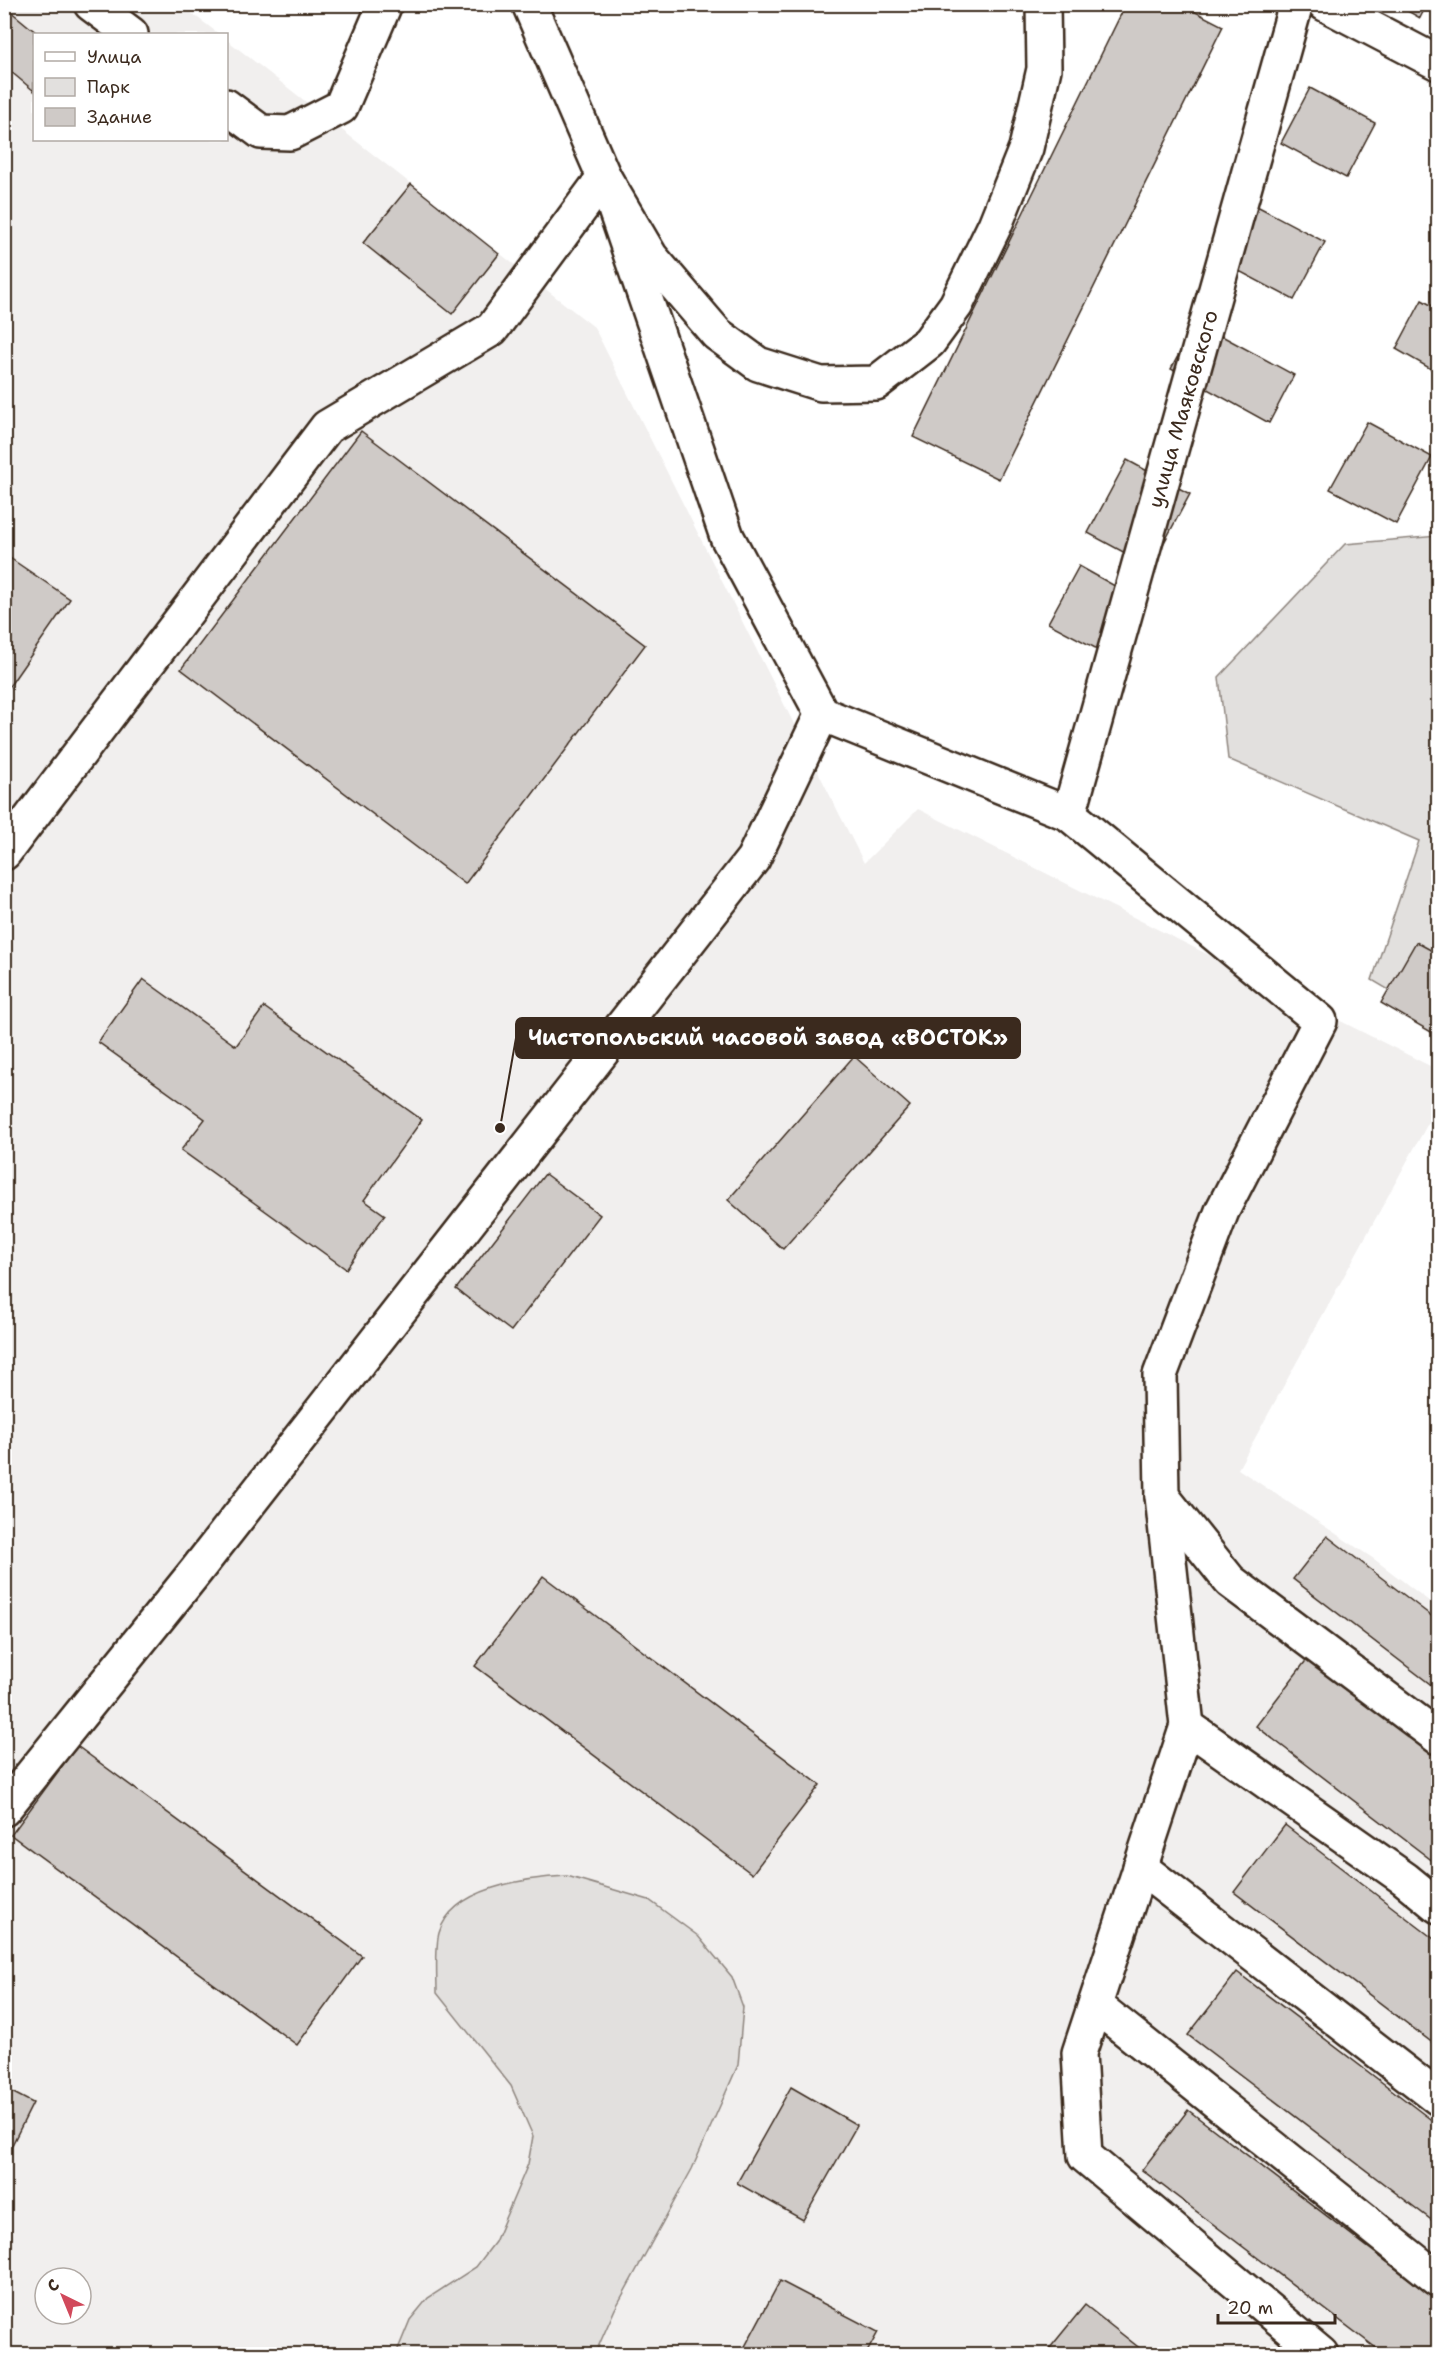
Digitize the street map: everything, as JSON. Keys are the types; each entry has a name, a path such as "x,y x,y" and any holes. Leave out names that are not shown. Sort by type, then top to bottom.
{"street":[{"path":"91,4 130,33"},
{"path":"228,107 261,132 290,133 341,107 385,4"},
{"path":"529,4 604,177 727,537 822,714 1069,814 1320,1021 1222,1211 1160,1375 1162,1496 1187,1726 1078,2053 1085,2156 1321,2355"},
{"path":"604,177 651,257 717,334 758,364 821,384 876,383 929,342 956,305 995,225 1026,148 1044,69 1043,4"},
{"name":"улица Маяковского","path":"1069,814 1296,4"},
{"path":"1324,4 1438,63"},
{"path":"4,853 327,427 492,329 604,177"},
{"path":"4,1809 203,1562 753,859 822,714"},
{"path":"1162,1496 1230,1581 1438,1737"},
{"path":"1187,1726 1405,1879 1438,1906"},
{"path":"1140,1867 1438,2098"},
{"path":"1095,2005 1438,2279"}],"shaded area":[{"path":"5,5 181,5 218,33 33,33 33,141 228,141 228,41 594,327 864,863 918,809 1438,1070 1438,1105 1238,1469 1374,1559 1438,1608 1438,2354 5,2354"}],"green space":[{"path":"1438,536 1438,1019 1372,980 1419,841 1228,759 1219,677 1345,544"},
{"path":"567,1876 649,1900 698,1936 732,1977 743,2007 738,2065 692,2169 615,2309 595,2354 396,2354 410,2320 428,2298 476,2267 495,2242 528,2164 533,2136 511,2086 437,1993 439,1933 447,1917 459,1905 475,1895 512,1883"}],"building":[{"path":"1126,4 1180,4 1223,26 999,479 913,437"},
{"path":"1395,4 1427,4 1420,18"},
{"path":"4,6 37,33 33,33 33,90 4,66"},
{"path":"1310,88 1375,123 1346,178 1281,143"},
{"path":"411,184 499,254 452,314 363,243"},
{"path":"1255,205 1325,242 1294,300 1224,263"},
{"path":"1422,300 1438,309 1438,373 1396,349"},
{"path":"1196,322 1294,375 1269,423 1171,369"},
{"path":"1367,422 1432,457 1396,524 1330,489"},
{"path":"361,431 645,645 465,884 181,669"},
{"path":"1127,460 1190,494 1151,567 1088,533"},
{"path":"4,554 70,599 4,694"},
{"path":"1079,566 1131,595 1101,651 1048,623"},
{"path":"1416,942 1438,954 1438,1036 1381,1003"},
{"path":"143,979 236,1046 264,1007 422,1120 364,1200 385,1215 346,1269 181,1150 205,1119 98,1042"},
{"path":"854,1056 910,1106 783,1249 728,1200"},
{"path":"545,1174 600,1215 511,1331 456,1289"},
{"path":"1327,1536 1438,1621 1438,1690 1293,1579"},
{"path":"543,1576 820,1785 752,1874 475,1666"},
{"path":"1308,1658 1438,1757 1438,1865 1256,1726"},
{"path":"77,1746 362,1956 297,2045 11,1835"},
{"path":"1285,1825 1438,1942 1438,2047 1234,1892"},
{"path":"1237,1972 1438,2125 1438,2225 1188,2035"},
{"path":"791,2087 857,2125 803,2220 737,2183"},
{"path":"4,2088 33,2103 4,2161"},
{"path":"1188,2110 1438,2301 1438,2354 1384,2354 1142,2170"},
{"path":"780,2281 878,2332 866,2354 741,2354"},
{"path":"1085,2305 1147,2354 1045,2354"}],"place":[{"name":"Чистопольский часовой завод «ВОСТОК»","path":"500,1128"}]}
